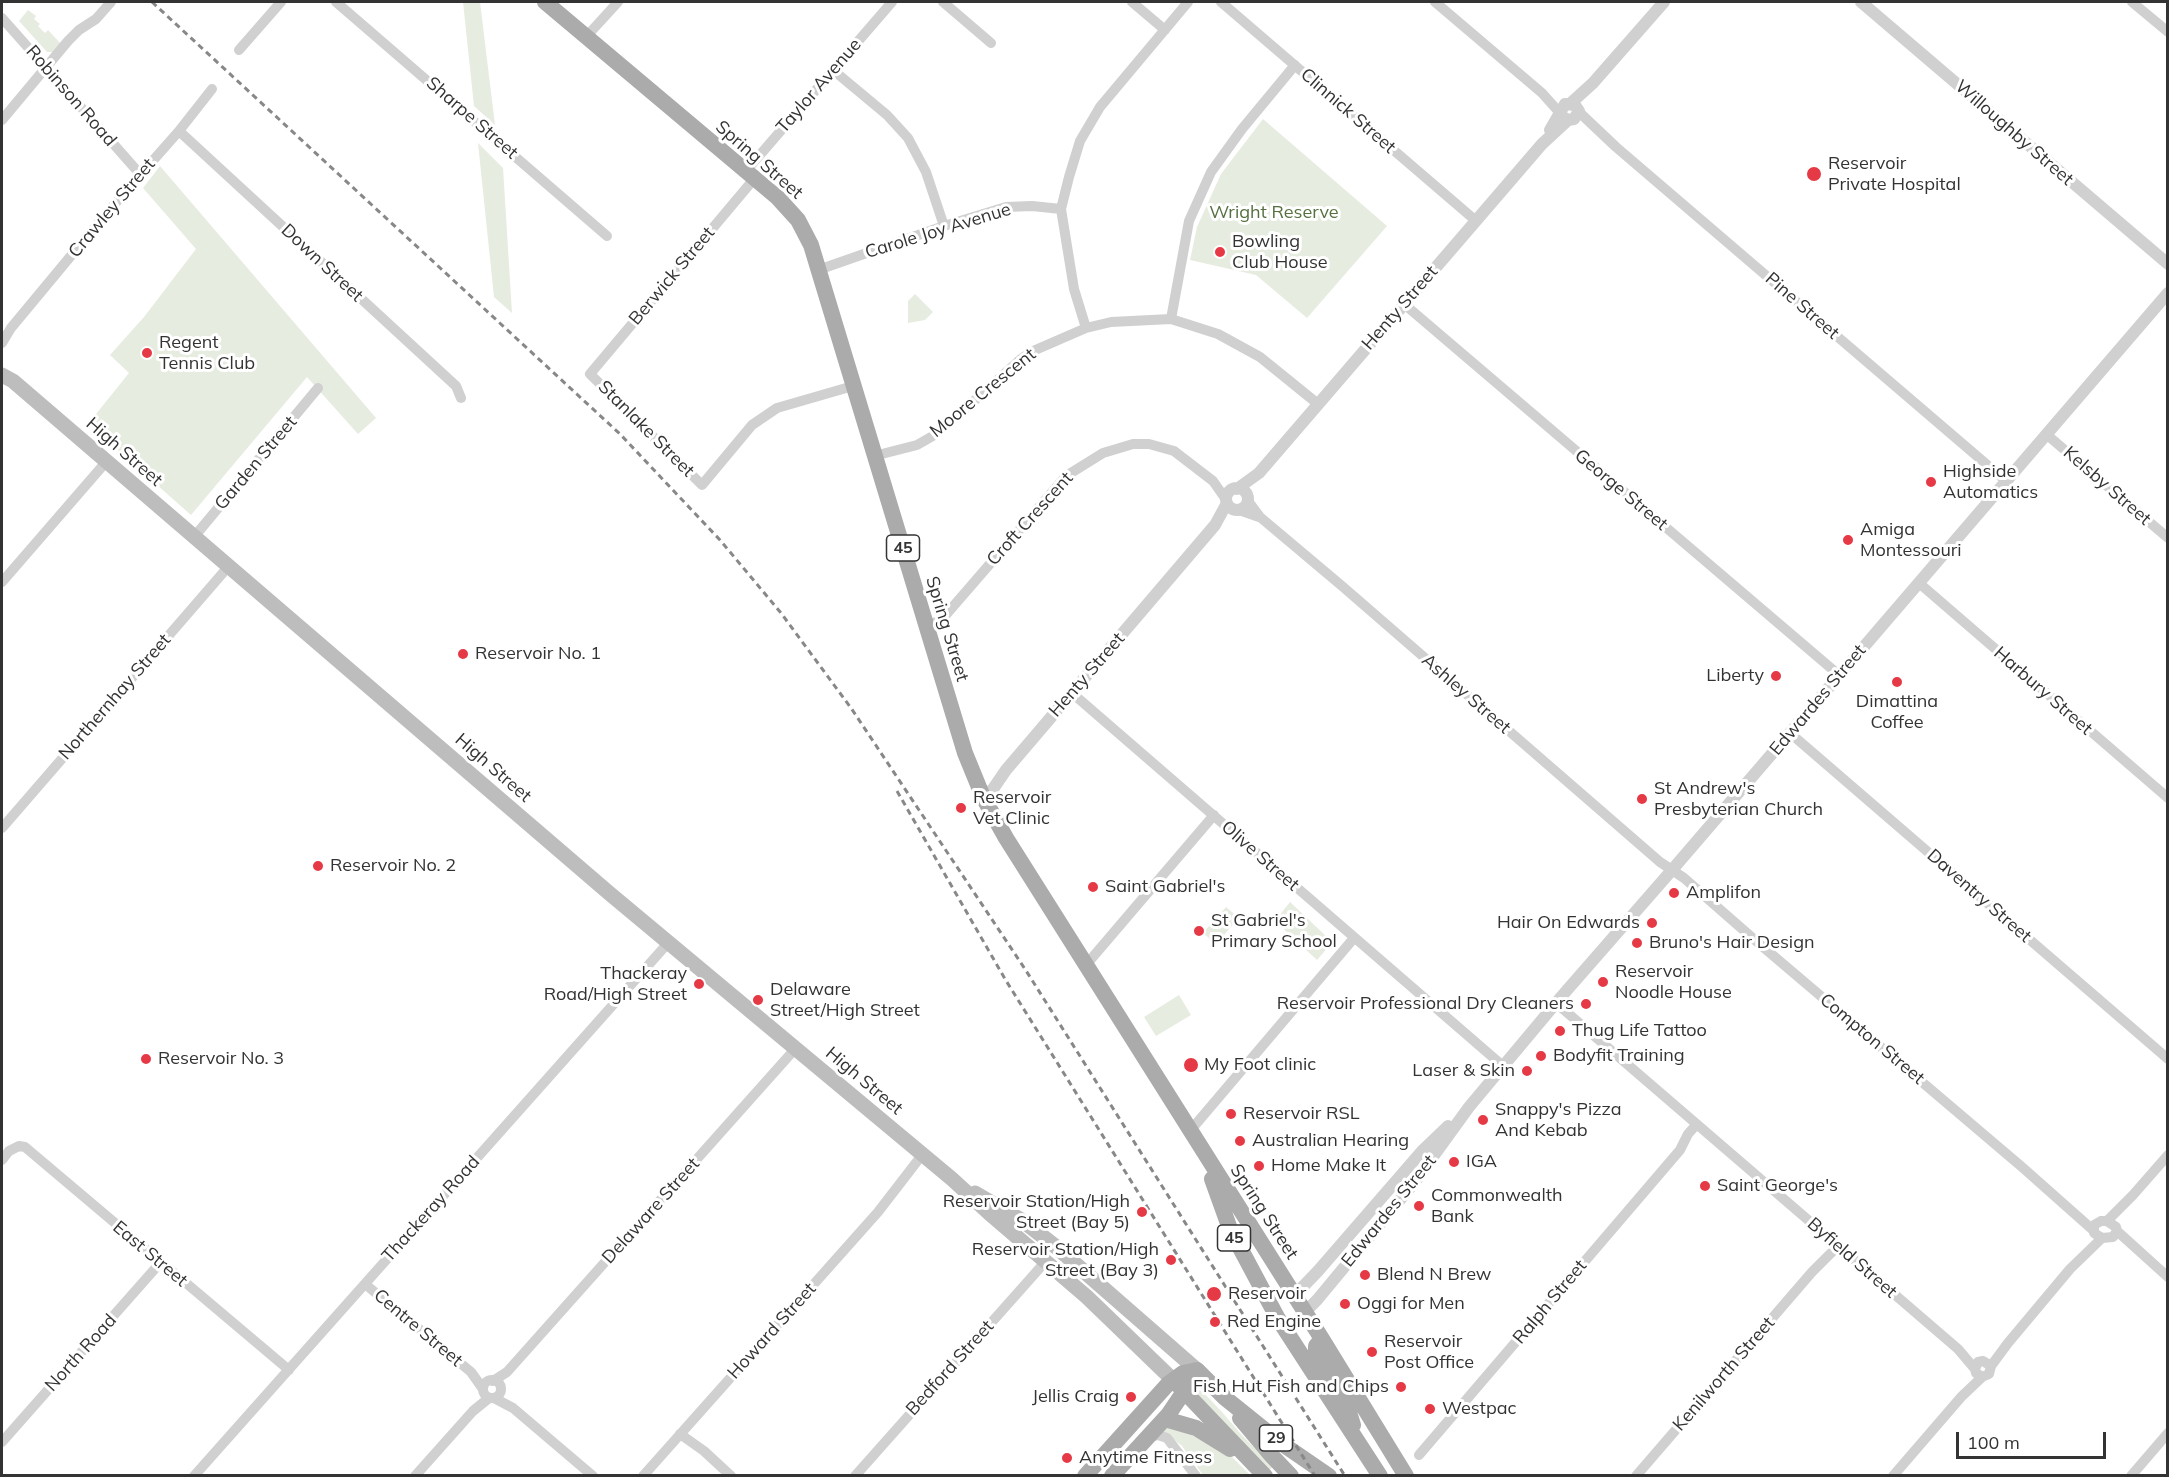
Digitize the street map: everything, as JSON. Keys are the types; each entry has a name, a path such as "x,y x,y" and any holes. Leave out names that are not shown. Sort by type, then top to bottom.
{"main road":[{"name":"Spring Street","path":"545,2 777,198 798,220 811,244 970,769 980,791 1203,1152 1229,1208 1245,1259 1281,1323 1359,1443 1374,1471"},
{"name":"High Street","path":"2,367 7,378 668,943 952,1179 1046,1261 1179,1386 1259,1471"},
{"name":"High Street","path":"952,1179 1023,1221 1198,1370 1225,1398 1251,1432 1291,1476"},
{"name":"Spring Street","path":"1229,1208 1305,1312 1406,1476"},
{"path":"1012,1233 1023,1221"},
{"path":"1281,1323 1294,1296"},
{"path":"1281,1323 1305,1312"},
{"path":"1322,1339 1316,1346 1316,1353 1346,1402 1359,1443"},
{"path":"1112,1476 1165,1419 1183,1373 1198,1370"},
{"path":"1085,1476 1179,1386"},
{"name":"High Street","path":"1225,1398 1289,1449 1329,1476"},
{"path":"1165,1419 1196,1428 1259,1471"}],"street":[{"path":"2,120 74,35 96,19 111,2"},
{"path":"239,50 281,2"},
{"name":"Sharpe Street","path":"336,2 607,236"},
{"path":"586,37 618,2"},
{"name":"Taylor Avenue","path":"750,175 833,70 892,2"},
{"path":"943,2 991,43"},
{"path":"1132,2 1165,30"},
{"path":"1086,328 1074,289 1061,208 1080,141 1100,106 1188,2"},
{"name":"Clinnick Street","path":"1221,2 1475,220"},
{"name":"Pine Street","path":"1435,2 1542,93 1599,132 2006,481"},
{"name":"Henty Street","path":"980,791 989,781 1006,770 1215,525 1237,504 1259,473 1664,2"},
{"name":"Willoughby Street","path":"1861,2 2168,264"},
{"path":"2132,2 2168,32"},
{"name":"Robinson Road","path":"2,18 140,174"},
{"path":"1171,319 1189,221 1211,172 1242,129 1295,65"},
{"path":"833,70 887,115 908,138 926,172 944,226"},
{"name":"Crawley Street","path":"2,337 179,131 212,89"},
{"name":"Down Street","path":"179,131 456,387 461,398"},
{"name":"Berwick Street","path":"590,374 750,175"},
{"name":"Carole Joy Avenue","path":"818,270 1006,207 1061,208"},
{"name":"Edwardes Street","path":"1305,1312 1414,1183 1469,1107 1556,1003 2166,297"},
{"name":"George Street","path":"1404,304 1839,675"},
{"name":"Moore Crescent","path":"874,456 917,445 938,433 1033,351 1086,328 1111,322 1171,319 1218,334 1260,357 1318,404"},
{"name":"Crawley Street","path":"2,343 11,328"},
{"name":"Stanlake Street","path":"590,374 702,485 752,425 777,408 854,386"},
{"name":"Garden Street","path":"194,537 318,388"},
{"name":"Kelsby Street","path":"2046,434 2168,538"},
{"name":"Croft Crescent","path":"926,626 944,617 1066,476 1103,453 1134,444 1160,446 1174,451 1187,459 1237,504"},
{"path":"2,582 106,462"},
{"name":"Henty Street","path":"1235,489 1259,473"},
{"name":"Croft Crescent","path":"1213,481 1235,489"},
{"path":"1235,489 1246,493 1237,504 1228,494 1235,489"},
{"name":"Ashley Street","path":"1237,504 1260,517 1672,870"},
{"name":"Northernhay Street","path":"2,828 228,567"},
{"name":"Harbury Street","path":"1919,584 2168,798"},
{"name":"Olive Street","path":"1072,693 1503,1066"},
{"name":"Daventry Street","path":"1790,733 2168,1059"},
{"path":"1086,965 1214,815"},
{"name":"Compton Street","path":"1672,870 2071,1209 2148,1260 2168,1277"},
{"path":"1190,1131 1354,938"},
{"name":"Thackeray Road","path":"194,1476 668,943"},
{"name":"Byfield Street","path":"1556,1003 1699,1128 1982,1368"},
{"name":"Delaware Street","path":"415,1476 795,1049"},
{"name":"Edwardes Street","path":"1294,1296 1423,1150 1469,1107"},
{"name":"Ralph Street","path":"1419,1455 1680,1150 1695,1140 1699,1128"},
{"name":"East Street","path":"2,1160 9,1151 19,1146 25,1148 289,1370"},
{"path":"1893,1476 1962,1396 1982,1368 2007,1343 2168,1155"},
{"name":"Howard Street","path":"643,1476 899,1186 908,1182 925,1157"},
{"name":"Kenilworth Street","path":"1636,1476 1835,1244"},
{"name":"Bedford Street","path":"855,1476 1046,1261"},
{"name":"North Road","path":"2,1442 160,1263"},
{"name":"Centre Street","path":"365,1284 593,1476"},
{"path":"682,1431 731,1476"},
{"path":"2131,1476 2168,1433"},
{"path":"1146,1439 1158,1435 1167,1438 1196,1476"}],"green space":[{"path":"463,2 480,2 495,125 474,106"},
{"path":"28,10 36,16 34,19 40,24 38,26 45,33 48,30 61,44 54,52 47,52 19,21"},
{"name":"Wright Reserve","path":"1263,119 1387,226 1307,318 1256,275 1190,260 1197,227 1221,174"},
{"path":"478,143 503,168 512,313 494,297"},
{"path":"160,166 376,418 358,434 307,377 191,515 88,424 129,373 110,355 144,317 196,249 143,188"},
{"path":"915,294 933,312 925,320 908,323 908,301"},
{"path":"1290,902 1327,937 1330,945 1317,960 1275,921"},
{"path":"1226,907 1239,918 1216,944 1203,933"},
{"path":"1179,995 1191,1015 1156,1036 1144,1017"},
{"path":"1198,1390 1203,1392 1273,1467 1268,1471 1195,1393"},
{"path":"1170,1425 1226,1451 1250,1475 1203,1475 1182,1446 1163,1431"}],"railway":[{"path":"152,2 620,434 720,540 781,613 851,708 1025,969 1345,1476"},
{"path":"897,791 1005,979 1315,1476"}],"place":[{"name":"Reservoir Private Hospital","path":"1814,174"},
{"name":"Bowling Club House","path":"1220,252"},
{"name":"Regent Tennis Club","path":"147,353"},
{"name":"Highside Automatics","path":"1931,482"},
{"name":"Amiga Montessouri","path":"1848,540"},
{"name":"Reservoir No. 1","path":"463,654"},
{"name":"Liberty","path":"1776,676"},
{"name":"Dimattina Coffee","path":"1897,682"},
{"name":"St Andrew's Presbyterian Church","path":"1642,799"},
{"name":"Reservoir Vet Clinic","path":"961,808"},
{"name":"Reservoir No. 2","path":"318,866"},
{"name":"Saint Gabriel's","path":"1093,887"},
{"name":"Amplifon","path":"1674,893"},
{"name":"Hair On Edwards","path":"1652,923"},
{"name":"St Gabriel's Primary School","path":"1199,931"},
{"name":"Bruno's Hair Design","path":"1637,943"},
{"name":"Reservoir Noodle House","path":"1603,982"},
{"name":"Thackeray Road/High Street","path":"699,984"},
{"name":"Delaware Street/High Street","path":"758,1000"},
{"name":"Reservoir Professional Dry Cleaners","path":"1586,1004"},
{"name":"Thug Life Tattoo","path":"1560,1031"},
{"name":"Bodyfit Training","path":"1541,1056"},
{"name":"Reservoir No. 3","path":"146,1059"},
{"name":"My Foot clinic","path":"1191,1065"},
{"name":"Laser & Skin","path":"1527,1071"},
{"name":"Reservoir RSL","path":"1231,1114"},
{"name":"Snappy's Pizza And Kebab","path":"1483,1120"},
{"name":"Australian Hearing","path":"1240,1141"},
{"name":"IGA","path":"1454,1162"},
{"name":"Home Make It","path":"1259,1166"},
{"name":"Saint George's","path":"1705,1186"},
{"name":"Commonwealth Bank","path":"1419,1206"},
{"name":"Reservoir Station/High Street (Bay 5)","path":"1142,1212"},
{"name":"Reservoir Station/High Street (Bay 3)","path":"1171,1260"},
{"name":"Blend N Brew","path":"1365,1275"},
{"name":"Reservoir","path":"1214,1294"},
{"name":"Oggi for Men","path":"1345,1304"},
{"name":"Red Engine","path":"1215,1322"},
{"name":"Reservoir Post Office","path":"1372,1352"},
{"name":"Fish Hut Fish and Chips","path":"1401,1387"},
{"name":"Jellis Craig","path":"1131,1397"},
{"name":"Westpac","path":"1430,1409"},
{"name":"Anytime Fitness","path":"1067,1458"}]}
